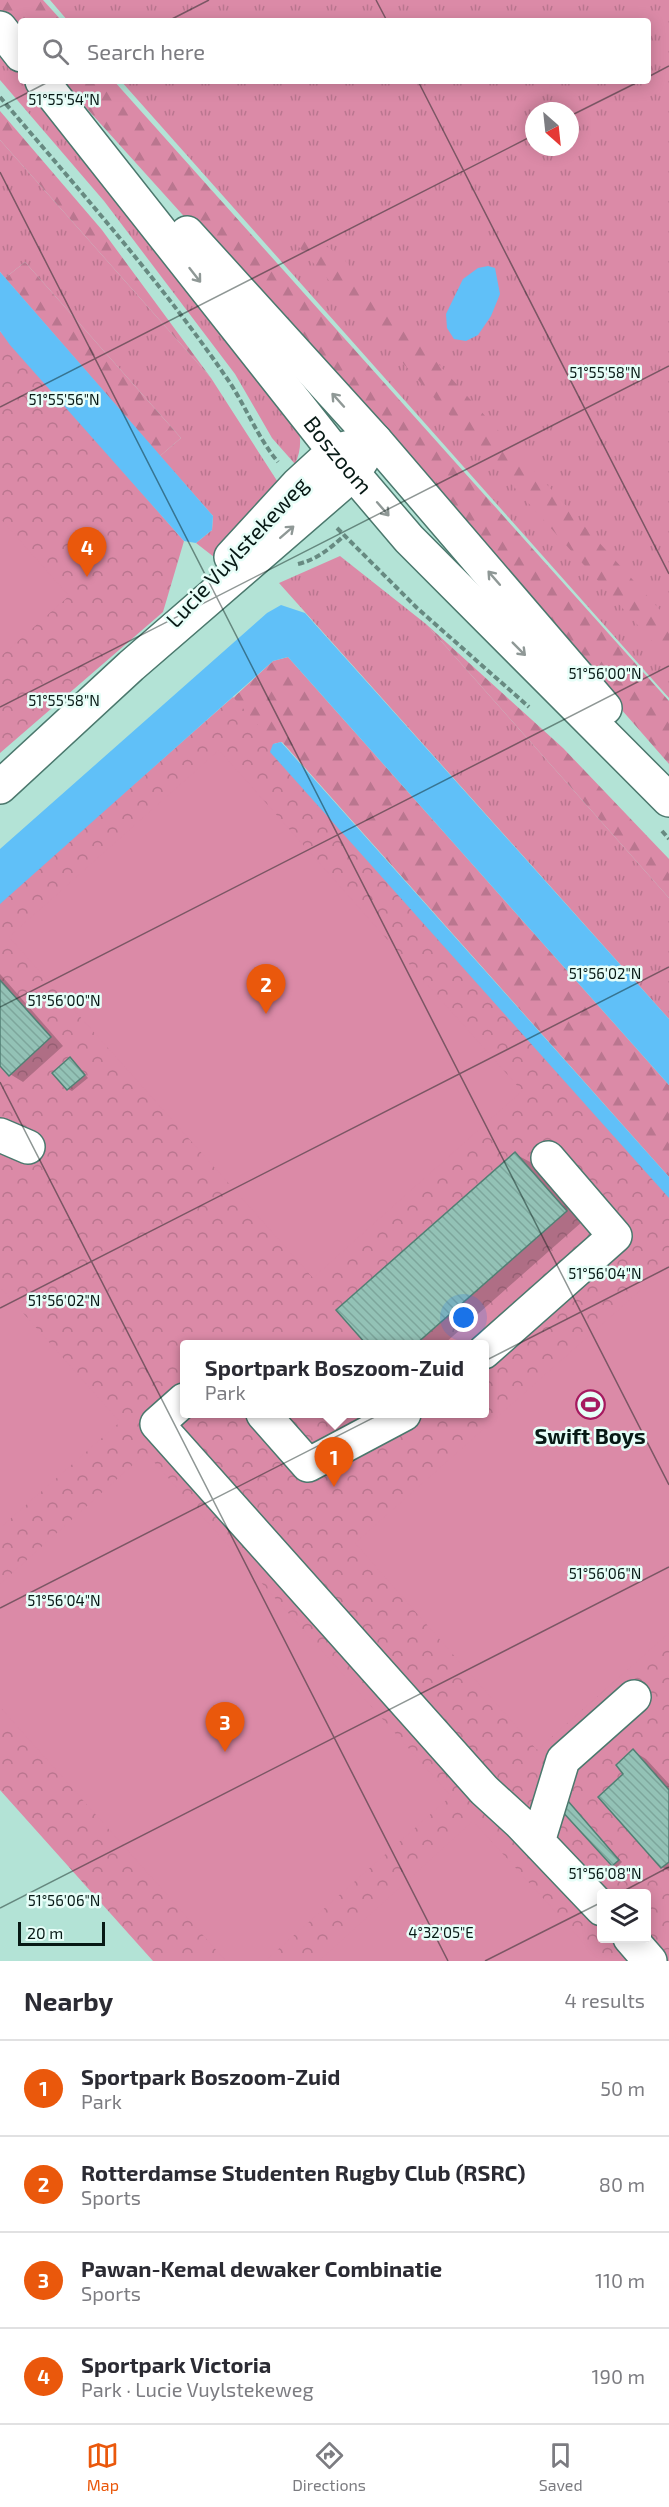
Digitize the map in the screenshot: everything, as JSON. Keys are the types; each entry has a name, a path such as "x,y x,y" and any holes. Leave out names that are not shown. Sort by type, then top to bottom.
{"main road":[{"path":"0,28 18,47"},
{"path":"0,28 18,51"},
{"name":"Boszoom","path":"44,84 344,463 409,539 669,800"},
{"name":"Boszoom","path":"52,84 375,440 669,782"},
{"name":"Lucie Vuylstekeweg","path":"0,787 131,666 298,484 344,463 375,440"},
{"path":"489,1348 615,1236 548,1158"},
{"path":"180,1404 157,1424 484,1790 597,1904"},
{"path":"267,1418 308,1465 396,1418"},
{"path":"538,1842 563,1760 634,1697"},
{"path":"634,1943 650,1961"}],"green space":[{"path":"0,0 43,0 59,18 18,18 18,33 0,12"},
{"path":"50,0 669,0 669,698 124,84 651,84 651,18 65,18"},
{"path":"0,50 18,72 18,84 27,84 297,422 300,443 295,464 272,438 235,374 104,201 0,80"},
{"path":"65,84 117,84 669,701 669,764 392,447"},
{"path":"0,111 102,230 211,378 0,140"},
{"path":"0,140 211,378 281,487 214,557 196,543 212,530 213,516 160,456 181,438 25,262 5,278 0,272"},
{"path":"290,237 321,243 340,255 669,620 669,660"},
{"path":"25,262 181,438 160,456 5,278"},
{"path":"0,331 184,541 163,612 0,753"},
{"path":"0,518 69,596 0,657"},
{"path":"340,556 426,624 669,898 669,1019 279,583"},
{"path":"426,624 563,748 669,859 669,898"},
{"path":"288,657 669,1085 669,1177 282,742 273,744 233,698 273,661"},
{"path":"233,697 669,1184 669,1961 153,1961 0,1790 0,902"},
{"path":"219,750 522,1091 313,1278 9,937"},
{"name":"Swift Boys","path":"669,1265 669,1633 537,1750 355,1543"},
{"path":"0,1287 120,1422 0,1528"},
{"path":"146,1453 451,1796 265,1961 226,1961 0,1707 0,1584"},
{"path":"473,1821 600,1961 319,1961"}],"water":[{"path":"488,266 495,268 500,294 491,316 478,335 466,341 454,339 447,328 446,314 463,279 478,268"},
{"path":"0,272 213,516 212,530 196,543 184,541 10,345 0,331"},
{"path":"281,605 305,613 669,1019 669,1085 288,657 273,661 0,904 0,849 267,613"},
{"path":"281,742 669,1177 669,1198 270,752 273,744"}],"building":[{"path":"0,980 51,1037 9,1076 0,1066"},
{"path":"70,1057 85,1075 67,1090 52,1073"},
{"path":"515,1152 567,1211 421,1340 362,1340 336,1310"},
{"path":"633,1749 669,1790 669,1862 661,1868 598,1797 623,1774 616,1765"},
{"path":"568,1801 619,1860 612,1866 560,1809"}],"place":[{"name":"Sportpark Victoria","path":"87,577"},
{"name":"Rotterdamse Studenten Rugby Club (RSRC)","path":"266,1014"},
{"name":"Swift Boys","path":"590,1404"},
{"name":"Sportpark Boszoom-Zuid","path":"334,1487"},
{"name":"Pawan-Kemal dewaker Combinatie","path":"225,1752"}]}
